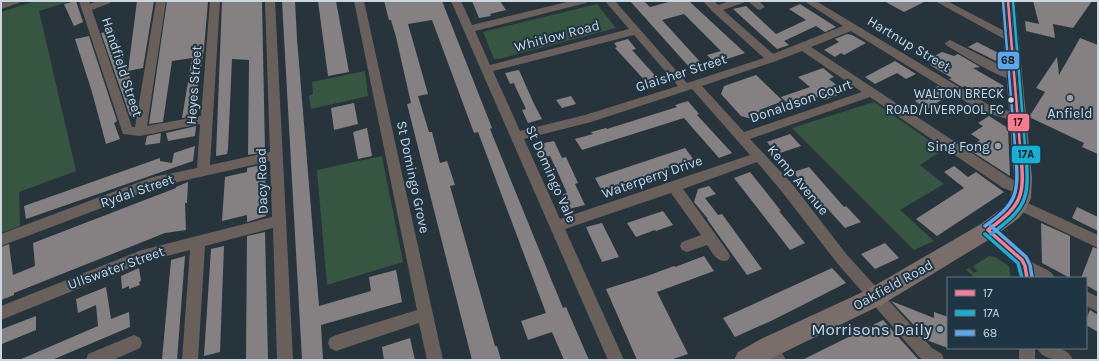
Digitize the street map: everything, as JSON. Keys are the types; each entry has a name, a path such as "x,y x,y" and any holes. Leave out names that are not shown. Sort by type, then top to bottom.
{"highway":[{"path":"1008,1 1023,178 1021,197"},
{"name":"Oakfield Road","path":"746,360 773,354 875,297 988,230 1012,212 1021,197"}],"street":[{"path":"1,6 16,1"},
{"path":"85,4 107,1"},
{"path":"161,1 140,132 206,119"},
{"name":"Heyes Street","path":"202,172 215,1"},
{"name":"Dacy Road","path":"270,1 285,360"},
{"name":"St Domingo Grove","path":"359,1 435,360"},
{"name":"St Domingo Vale","path":"456,1 616,360"},
{"path":"468,28 475,28 583,1"},
{"name":"Kemp Avenue","path":"610,1 635,31 741,137 788,189 815,225 875,297 926,353 936,360"},
{"path":"708,1 772,59"},
{"path":"716,9 740,1"},
{"name":"Hartnup Street","path":"809,1 985,108 1017,118"},
{"path":"940,1 1010,38"},
{"name":"Handfield Street","path":"85,4 127,131 140,132"},
{"name":"Glaisher Street","path":"517,136 587,119 690,86 772,59 851,27"},
{"name":"Whitlow Road","path":"487,69 635,31"},
{"path":"950,43 1002,72 1014,77"},
{"path":"803,47 1008,184 1021,197 1098,242"},
{"name":"Donaldson Court","path":"741,137 871,93"},
{"name":"Rydal Street","path":"1,240 158,181 277,155"},
{"name":"Waterperry Drive","path":"556,226 674,187 758,157"},
{"path":"674,187 723,256"},
{"name":"Ullswater Street","path":"1,313 142,256 280,221"},
{"path":"988,230 1019,256 1026,272 1044,277"},
{"path":"687,246 710,238"},
{"path":"190,360 198,241"},
{"path":"1087,299 1098,305"},
{"path":"336,343 426,314"},
{"path":"94,360 134,343"},
{"path":"1027,349 1027,360"},
{"path":"1047,349 1065,360"}],"green space":[{"path":"36,1 71,1 39,11 76,171 19,192 20,226 1,233 1,12"},
{"path":"597,4 616,28 499,59 494,59 483,32"},
{"path":"365,71 368,96 311,109 309,96 313,94 312,82"},
{"path":"874,102 943,150 920,165 944,184 900,210 934,241 914,250 792,128"},
{"path":"382,156 403,262 327,285 317,170"},
{"path":"989,256 995,257 1009,266 1011,277 974,277 966,270 969,268 974,273 977,271 973,266"}],"building":[{"path":"76,1 83,22 74,26 64,4"},
{"path":"137,1 154,1 143,68 128,71"},
{"path":"167,1 208,1 204,49 196,96 198,95 195,116 182,118 192,58 172,61 163,122 149,124"},
{"path":"222,1 262,1 265,152 248,155 249,60 232,59 228,149 227,154 216,156"},
{"path":"282,1 295,1 319,306 371,291 369,277 396,270 402,302 321,325 323,360 302,360"},
{"path":"318,1 336,1 349,72 328,76"},
{"path":"384,1 442,1 492,128 490,129 549,274 563,308 566,307 589,360 564,360 552,332 528,340 521,321 546,313 478,132 474,133 432,20 408,24 428,94 418,96 429,132 432,132 440,163 447,161 455,185 450,186 495,346 497,346 501,360 472,360 407,104 411,103 396,37 391,20 389,20"},
{"path":"472,1 500,1 506,10 490,14 491,16 479,18"},
{"path":"630,1 644,1 650,7 672,1 689,1 745,53 715,63 707,55 721,51 684,14 662,20 703,65 691,69"},
{"path":"884,1 926,1 904,12"},
{"path":"1033,1 1092,1 1073,28 1053,24 1055,38 1026,31 1025,21 1039,24"},
{"path":"800,4 836,27 825,32 816,26 784,41 789,45 777,49 733,9 746,6 776,34 806,20 789,9"},
{"path":"114,31 134,89 132,89 136,114 130,116 101,33"},
{"path":"847,34 852,35 866,43 844,55 841,53 835,57 824,50 839,42 835,39"},
{"path":"89,36 117,121 114,123 120,139 106,144 92,92 75,39"},
{"name":"Anfield","path":"1080,38 1098,45 1098,154 1082,147 1084,143 1029,117 1045,92 1036,88 1057,57 1059,75"},
{"path":"628,39 636,49 632,50 661,82 649,85 615,48 617,47 614,43"},
{"path":"977,42 1004,56 1004,65 968,47"},
{"path":"942,52 954,56 958,54 980,67 973,68 1004,86 985,98 965,86 962,87 949,79 952,78 930,65 937,61 931,58"},
{"path":"895,61 916,74 906,79 897,73 875,84 865,77"},
{"path":"823,68 834,77 829,79 845,92 825,100 820,96 790,106 781,97 810,87 798,77"},
{"path":"519,70 542,119 528,123 522,110 526,109 514,83 510,84 505,73"},
{"path":"756,75 783,101 759,110 765,116 755,120 741,116 721,94 724,86"},
{"path":"938,86 951,94 927,109 915,101"},
{"path":"571,96 576,104 562,108 556,100"},
{"path":"688,101 699,114 697,115 732,153 719,158 684,118 582,150 575,139 593,134 591,132 607,129 677,107 675,105"},
{"path":"354,103 358,124 334,130 331,108"},
{"path":"989,116 1008,128 1010,176 968,149 980,140 971,134 983,126 978,123"},
{"path":"196,126 195,136 168,141 166,133"},
{"path":"367,128 372,156 358,159 353,132"},
{"path":"161,133 160,143 145,145 147,136"},
{"path":"790,134 801,146 777,154 767,142"},
{"path":"554,141 562,158 566,157 578,183 575,184 585,205 569,209 563,194 567,193 558,173 550,156 545,157 539,144"},
{"path":"195,146 193,161 26,219 24,206 160,158 160,161 172,163 174,153"},
{"path":"685,148 694,160 602,191 595,178"},
{"path":"265,164 266,216 247,222 247,215 222,221 225,177 247,172 247,168"},
{"path":"954,166 968,177 976,172 1004,192 937,236 916,219 964,188 944,172"},
{"path":"809,167 844,207 846,206 861,222 845,228 827,208 825,209 793,172"},
{"path":"750,172 805,243 790,250 734,178"},
{"path":"188,182 187,203 185,203 186,230 165,233 14,293 14,295 1,300 1,247 9,244 13,275 35,266 33,243"},
{"path":"709,186 716,194 705,198 718,215 722,214 762,269 747,275 708,219 694,202 698,189"},
{"path":"1077,207 1098,217 1098,231 1072,218"},
{"path":"663,211 673,225 636,237 627,223"},
{"path":"602,223 619,257 602,262 586,227"},
{"path":"1041,223 1070,236 1070,277 1042,263"},
{"path":"265,232 268,360 246,360 247,236"},
{"path":"885,243 899,258 875,269 861,254"},
{"path":"224,246 220,352 204,356 211,249"},
{"path":"1093,247 1098,249 1098,292 1087,286 1087,277 1081,277"},
{"path":"185,256 177,360 162,360 171,260"},
{"path":"704,256 714,271 657,292 688,354 670,360 637,360 606,289"},
{"path":"139,268 141,281 139,282 140,285 129,289 129,286 122,289 121,276"},
{"path":"832,268 846,283 773,320 735,337 723,318"},
{"path":"106,287 111,319 129,312 130,327 52,360 19,360 98,326 96,305 78,313 76,299"},
{"path":"891,301 934,318 934,312 947,317 947,348 929,341"},
{"path":"1090,310 1098,315 1098,332 1087,326 1087,317"},
{"path":"36,316 36,330 2,344 2,329"},
{"path":"883,320 919,360 802,360"},
{"path":"410,338 415,360 384,360 382,347"}],"transit line":[{"name":"68","path":"985,226 1009,207 1015,196 1018,178 1003,1"},
{"name":"17","path":"988,230 1009,214 1017,204 1022,189 1023,178 1008,1"},
{"name":"17A","path":"991,234 1013,217 1018,211 1025,198 1027,189 1028,178 1013,1"},
{"name":"68","path":"991,226 1026,257 1030,265 1032,277"},
{"name":"17","path":"988,230 1022,260 1025,266 1027,277"},
{"name":"17A","path":"985,234 1018,263 1022,277"}],"place":[{"name":"Anfield","path":"1070,98"},
{"name":"WALTON BRECK ROAD/LIVERPOOL FC","path":"1011,100"},
{"name":"Sing Fong","path":"998,146"},
{"name":"Morrisons Daily","path":"940,329"}]}
